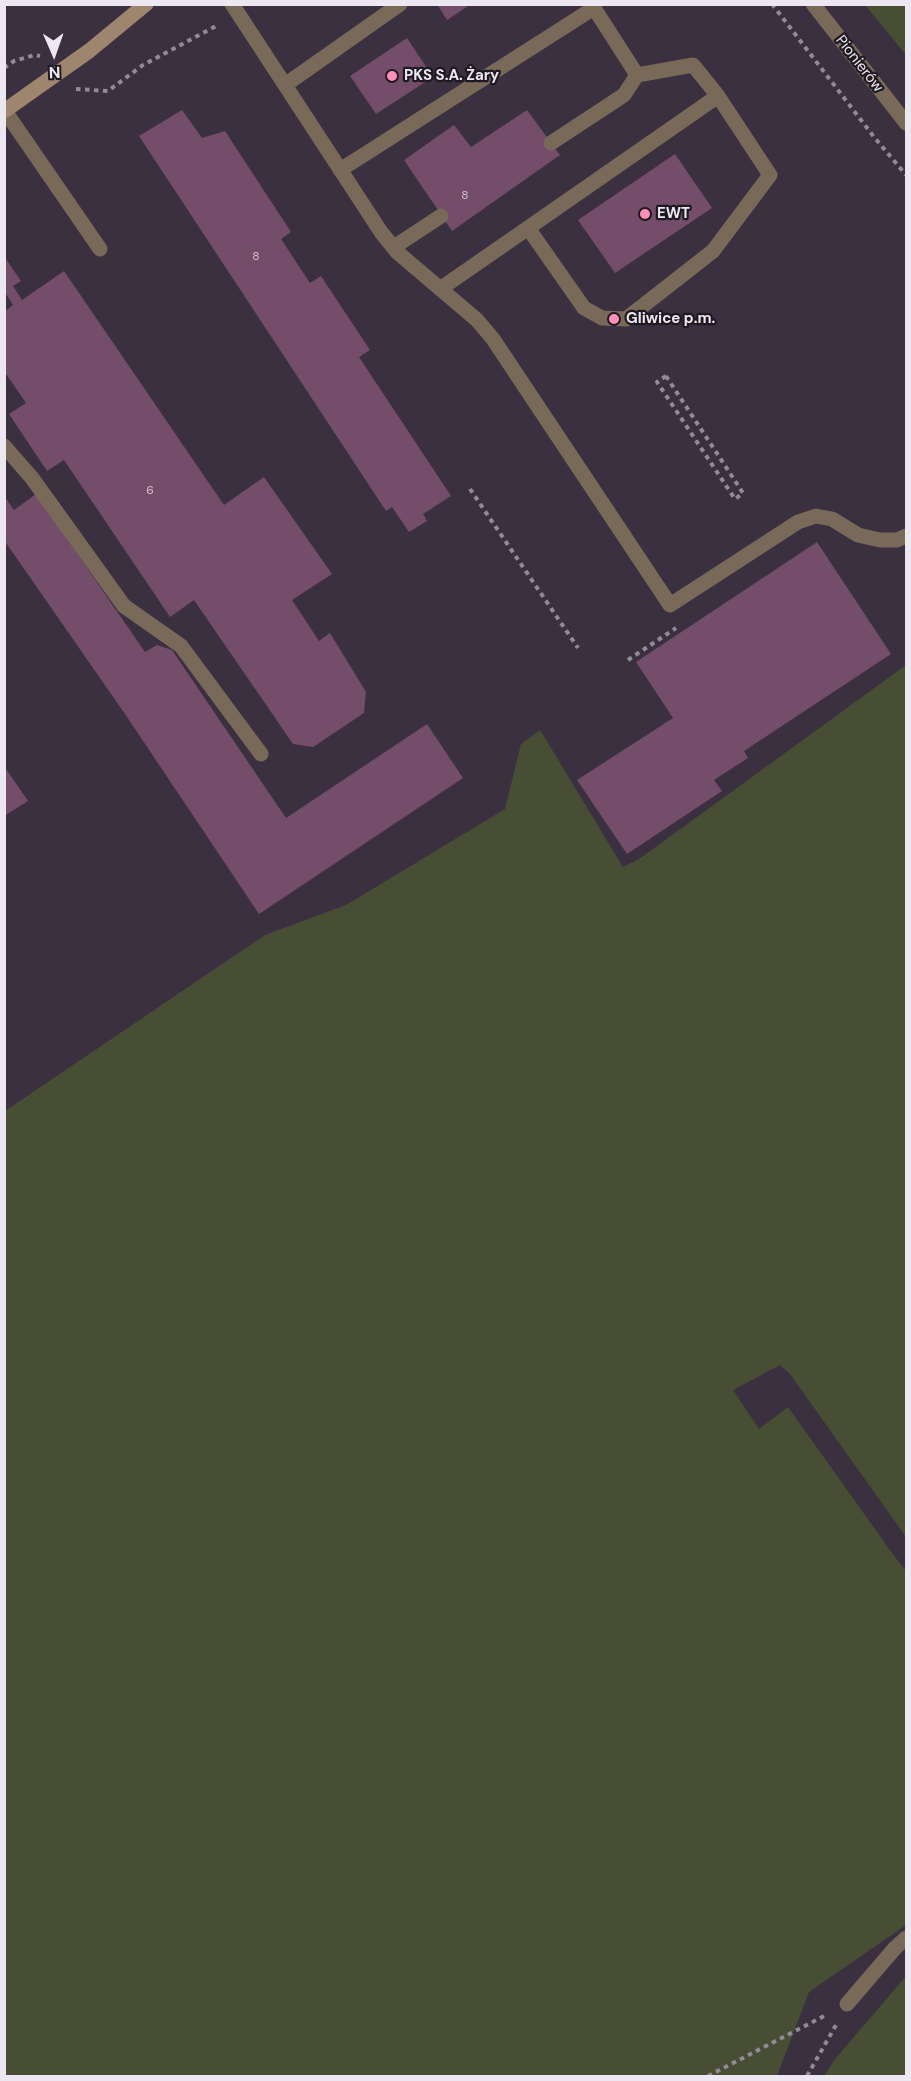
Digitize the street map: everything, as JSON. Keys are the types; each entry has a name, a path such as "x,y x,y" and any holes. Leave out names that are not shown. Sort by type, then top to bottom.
{"main road":[{"path":"5,111 89,51 146,4"}],"street":[{"path":"285,85 400,4"},
{"name":"Pionierów","path":"813,4 906,123"},
{"path":"340,170 594,6 637,75"},
{"path":"235,9 381,232 394,247 477,320 493,339 670,605 798,522 816,516 832,519 858,535 880,540 897,540 906,536"},
{"path":"528,228 584,308 602,318 626,319 713,251 770,175 718,96 693,65 637,75 624,95 551,143"},
{"path":"440,289 718,96"},
{"path":"5,111 100,249"},
{"path":"394,247 441,216"},
{"path":"4,446 32,478 124,606 181,646 261,754"},
{"path":"847,2004 906,1938"}],"path":[{"path":"772,4 906,175"},
{"path":"70,88 108,91 143,66 235,9"},
{"path":"4,68 14,61 35,55 49,57"},
{"path":"666,376 743,494 735,499 657,382 666,376"},
{"path":"470,489 578,648"},
{"path":"708,2076 847,2004"},
{"path":"807,2076 847,2004"}],"green space":[{"path":"865,5 906,5 906,55"},
{"path":"906,665 906,1537 790,1374 780,1365 733,1390 759,1429 788,1407 906,1571 906,1925 809,1992 777,2076 5,2076 5,1111 265,935 346,905 505,809 521,744 540,730 623,867 639,859"},
{"path":"906,1976 906,2076 824,2076 835,2059"}],"building":[{"path":"437,4 471,4 447,20"},
{"name":"PKS S.A. Żary","path":"407,38 433,77 376,114 350,76"},
{"path":"182,110 202,138 225,131 291,232 281,239 310,283 321,276 370,350 359,357 451,496 423,514 427,521 409,532 392,507 386,511 139,136"},
{"path":"527,110 560,155 452,231 404,160 454,125 471,147"},
{"name":"EWT","path":"675,154 712,208 615,273 578,220"},
{"path":"4,256 21,281 13,286 22,300 64,271 224,505 264,477 332,574 292,600 319,641 330,633 366,692 364,713 313,747 293,744 194,600 170,617 64,460 47,471 9,414 26,403 4,371 4,312 13,305 4,291"},
{"path":"36,494 145,652 157,645 172,650 286,818 427,724 463,778 259,914 125,714 4,540 4,496 14,510"},
{"path":"817,542 891,654 744,751 748,758 714,780 722,791 627,854 577,780 673,718 636,662"},
{"path":"4,766 28,801 4,816"}],"place":[{"name":"PKS S.A. Żary","path":"392,76"},
{"name":"EWT","path":"645,214"},
{"name":"Gliwice p.m.","path":"614,319"}]}
